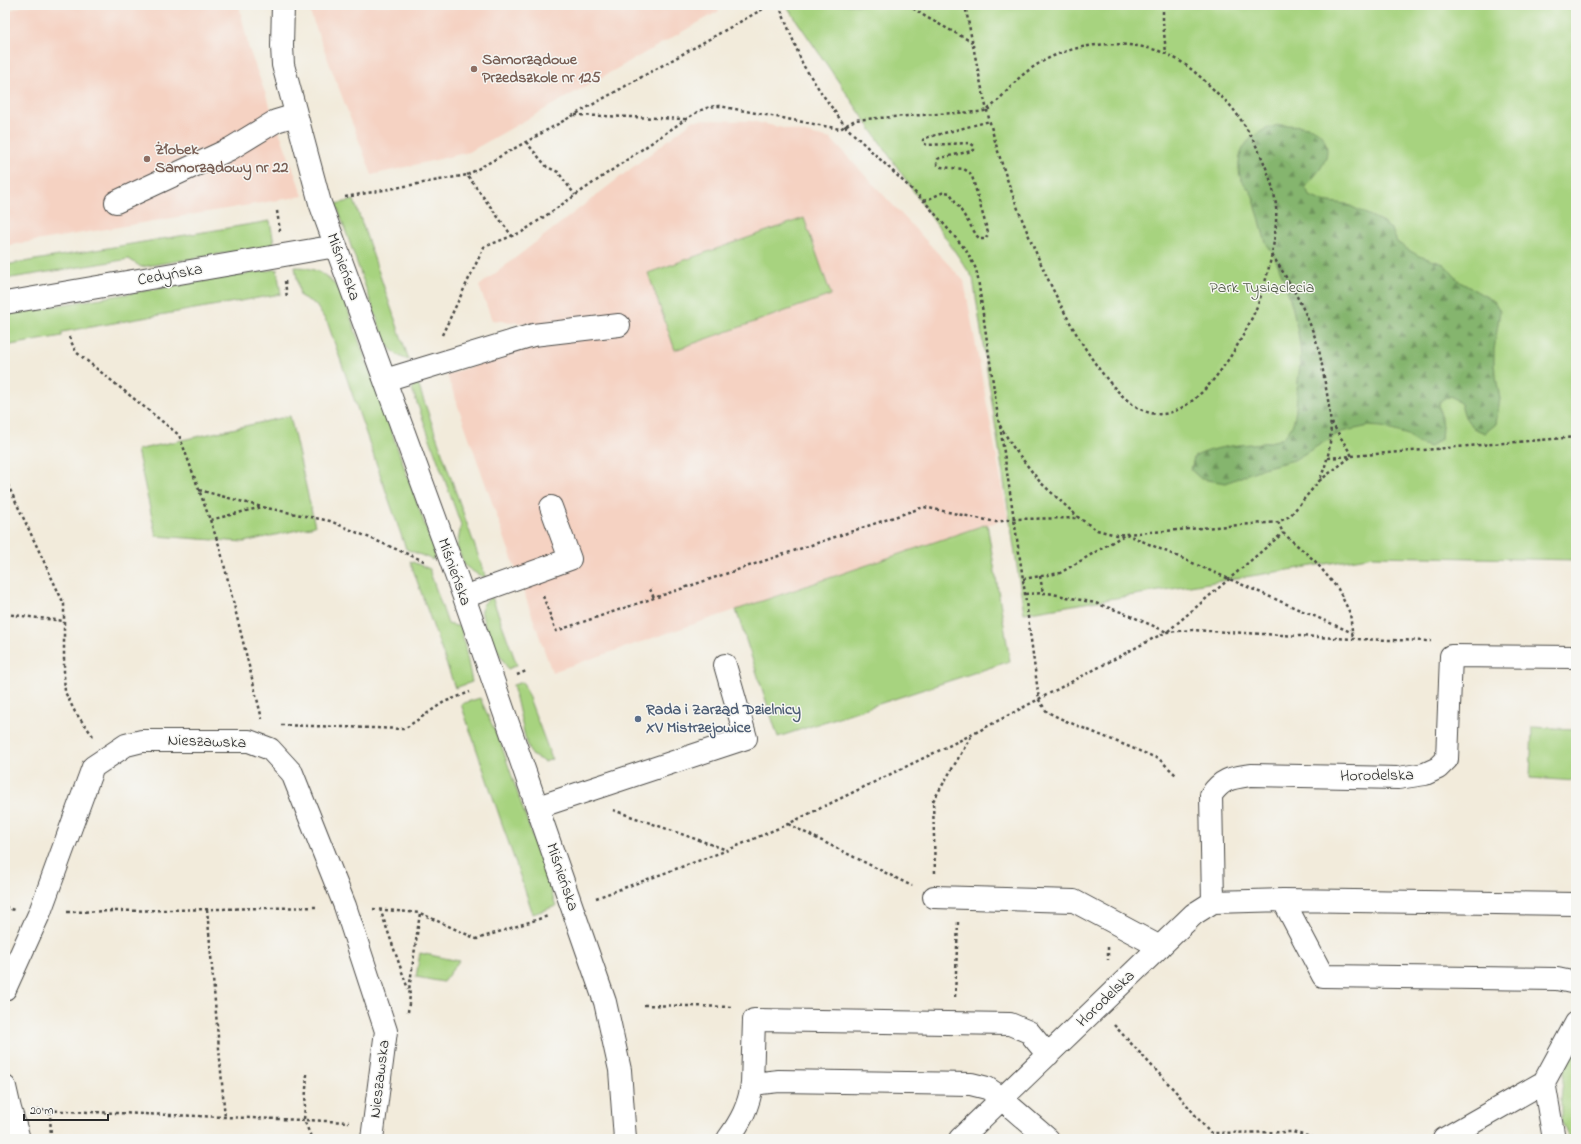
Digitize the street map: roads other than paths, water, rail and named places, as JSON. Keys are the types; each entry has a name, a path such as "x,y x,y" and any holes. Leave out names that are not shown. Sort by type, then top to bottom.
{"street":[{"name":"Miśnieńska","path":"283,5 283,65 320,203 464,597 605,1002 620,1070 625,1139"},
{"path":"116,202 230,149 276,121 296,115"},
{"name":"Cedyńska","path":"5,303 336,246"},
{"path":"385,380 533,335 619,325"},
{"path":"464,597 570,558 551,507"},
{"name":"Horodelska","path":"960,1139 1194,914 1213,902 1211,795 1219,784 1234,777 1251,775 1398,778 1425,774 1438,768 1447,759 1451,656 1576,657"},
{"path":"538,807 746,738 725,665"},
{"name":"Nieszawska","path":"5,989 40,912 93,767 108,755 126,745 142,740 249,741 270,750 292,773 345,906 386,1031 373,1136"},
{"path":"934,897 1074,901 1160,947"},
{"path":"1213,902 1283,900 1576,904"},
{"path":"1283,900 1323,976 1557,979 1576,983"},
{"path":"728,1139 739,1124 747,1107 752,1084 754,1020 1010,1024 1029,1032 1048,1054"},
{"path":"1444,1139 1544,1082 1576,1023"},
{"path":"752,1084 779,1080 971,1084 987,1088 996,1094 1048,1139"},
{"path":"1544,1082 1554,1139"},
{"path":"5,1087 19,1139"}],"place":[{"name":"Samorządowe Przedszkole nr 125","path":"474,69"},
{"name":"Żłobek Samorządowy nr 22","path":"147,159"},
{"name":"Rada i Zarząd Dzielnicy XV Mistrzejowice","path":"638,719"}],"park label":[{"name":"Park Tysiąclecia","path":"1262,288"}]}
